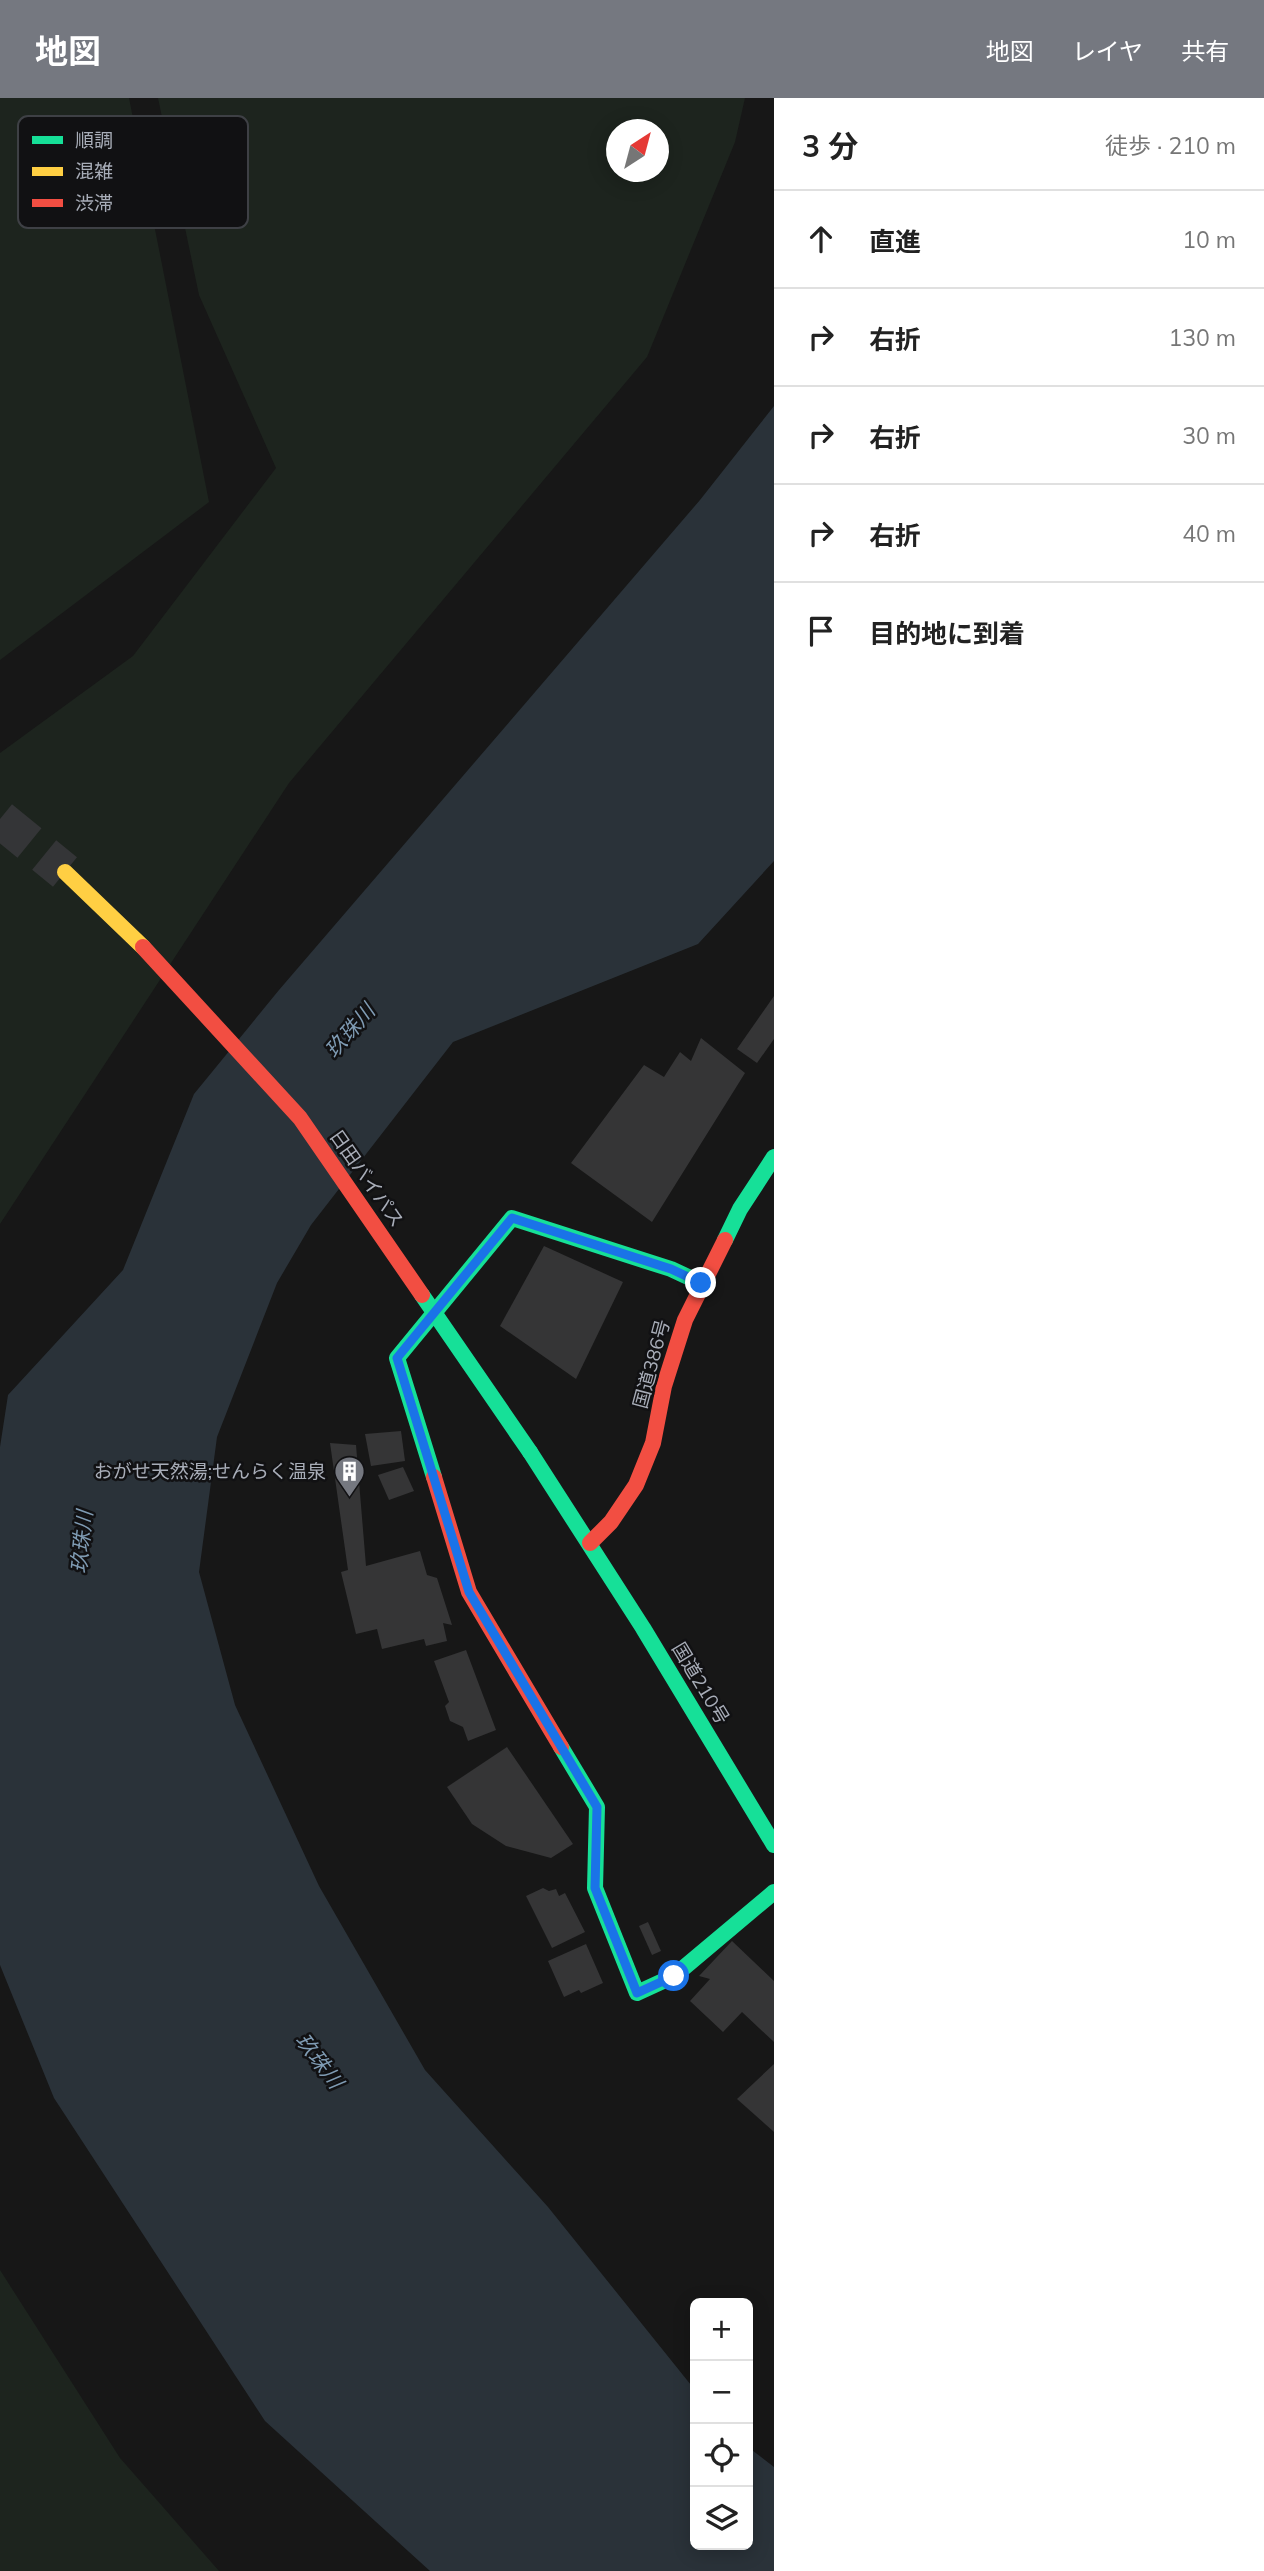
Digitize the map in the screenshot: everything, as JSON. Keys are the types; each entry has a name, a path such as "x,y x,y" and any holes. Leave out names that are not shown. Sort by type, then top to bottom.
{"main road":[{"name":"日田バイパス","path":"65,872 144,947 300,1118 590,1543"},
{"name":"国道386号","path":"590,1543 611,1522 636,1485 653,1443 664,1386 685,1320 740,1209 774,1157"},
{"path":"701,1283 671,1269 512,1218 397,1358 469,1592 597,1807 595,1888 637,1993 674,1976 774,1892"},
{"name":"国道210号","path":"590,1543 774,1845"}],"shaded area":[{"path":"0,98 129,98 133,116 18,116 18,228 155,228 209,502 0,660"},
{"path":"158,98 745,98 735,142 647,357 289,783 0,1224 0,753 133,656 276,468 199,295 185,228 248,228 248,116 162,116"},
{"path":"0,2270 120,2458 219,2571 0,2571"}],"water":[{"name":"玖珠川","path":"774,406 774,861 698,944 453,1042 311,1225 277,1283 217,1437 199,1572 235,1705 319,1886 425,2070 548,2207 690,2384 690,2550 753,2550 753,2451 774,2467 774,2571 430,2571 265,2421 54,2098 0,1965 0,1447 8,1395 123,1270 194,1094 279,990 700,500"}],"building":[{"path":"774,996 774,1039 757,1063 737,1049"},
{"path":"701,1038 745,1073 652,1222 571,1163 644,1065 664,1077 680,1052 691,1061"},
{"path":"544,1246 623,1282 576,1379 500,1326"},
{"path":"401,1431 405,1461 371,1466 365,1434"},
{"name":"おがせ天然湯;せんらく温泉","path":"330,1443 356,1445 366,1566 420,1551 427,1575 437,1578 452,1625 443,1623 447,1641 426,1646 424,1639 382,1649 377,1629 356,1634 341,1572 348,1570"},
{"path":"403,1467 414,1491 389,1500 378,1475"},
{"path":"466,1650 496,1730 468,1741 463,1727 450,1721 445,1706 449,1702 434,1661"},
{"path":"507,1747 573,1844 551,1858 506,1846 472,1824 447,1787"},
{"path":"543,1888 549,1891 556,1889 559,1896 565,1893 585,1932 552,1948 526,1896"},
{"path":"648,1922 661,1951 652,1955 639,1926"},
{"path":"732,1941 774,1981 774,2042 742,2012 723,2032 690,2001 710,1979 699,1976"},
{"path":"586,1944 603,1983 564,1997 548,1961"},
{"path":"774,2064 774,2132 737,2099"}],"tunnel":[{"path":"0,819 65,872"}],"traffic: fast":[{"path":"725,1240 740,1209 774,1157"},
{"path":"434,1477 397,1358 512,1218 671,1269 701,1283"},
{"path":"422,1295 530,1452"},
{"path":"530,1452 643,1628 774,1845"},
{"path":"561,1747 597,1807 595,1888 637,1993 674,1976 774,1892"}],"traffic: slow":[{"path":"65,872 143,947"}],"traffic: jam":[{"path":"143,947 300,1118 422,1295"},
{"path":"590,1543 611,1522 636,1485 653,1443 664,1386 685,1320 725,1240"},
{"path":"434,1477 469,1592 561,1747"}],"place":[{"name":"おがせ天然湯;せんらく温泉","path":"349,1498"}],"route":[{"path":"674,1976 637,1993 595,1888 597,1807 469,1592 397,1358 512,1218 671,1269 701,1283"}]}
